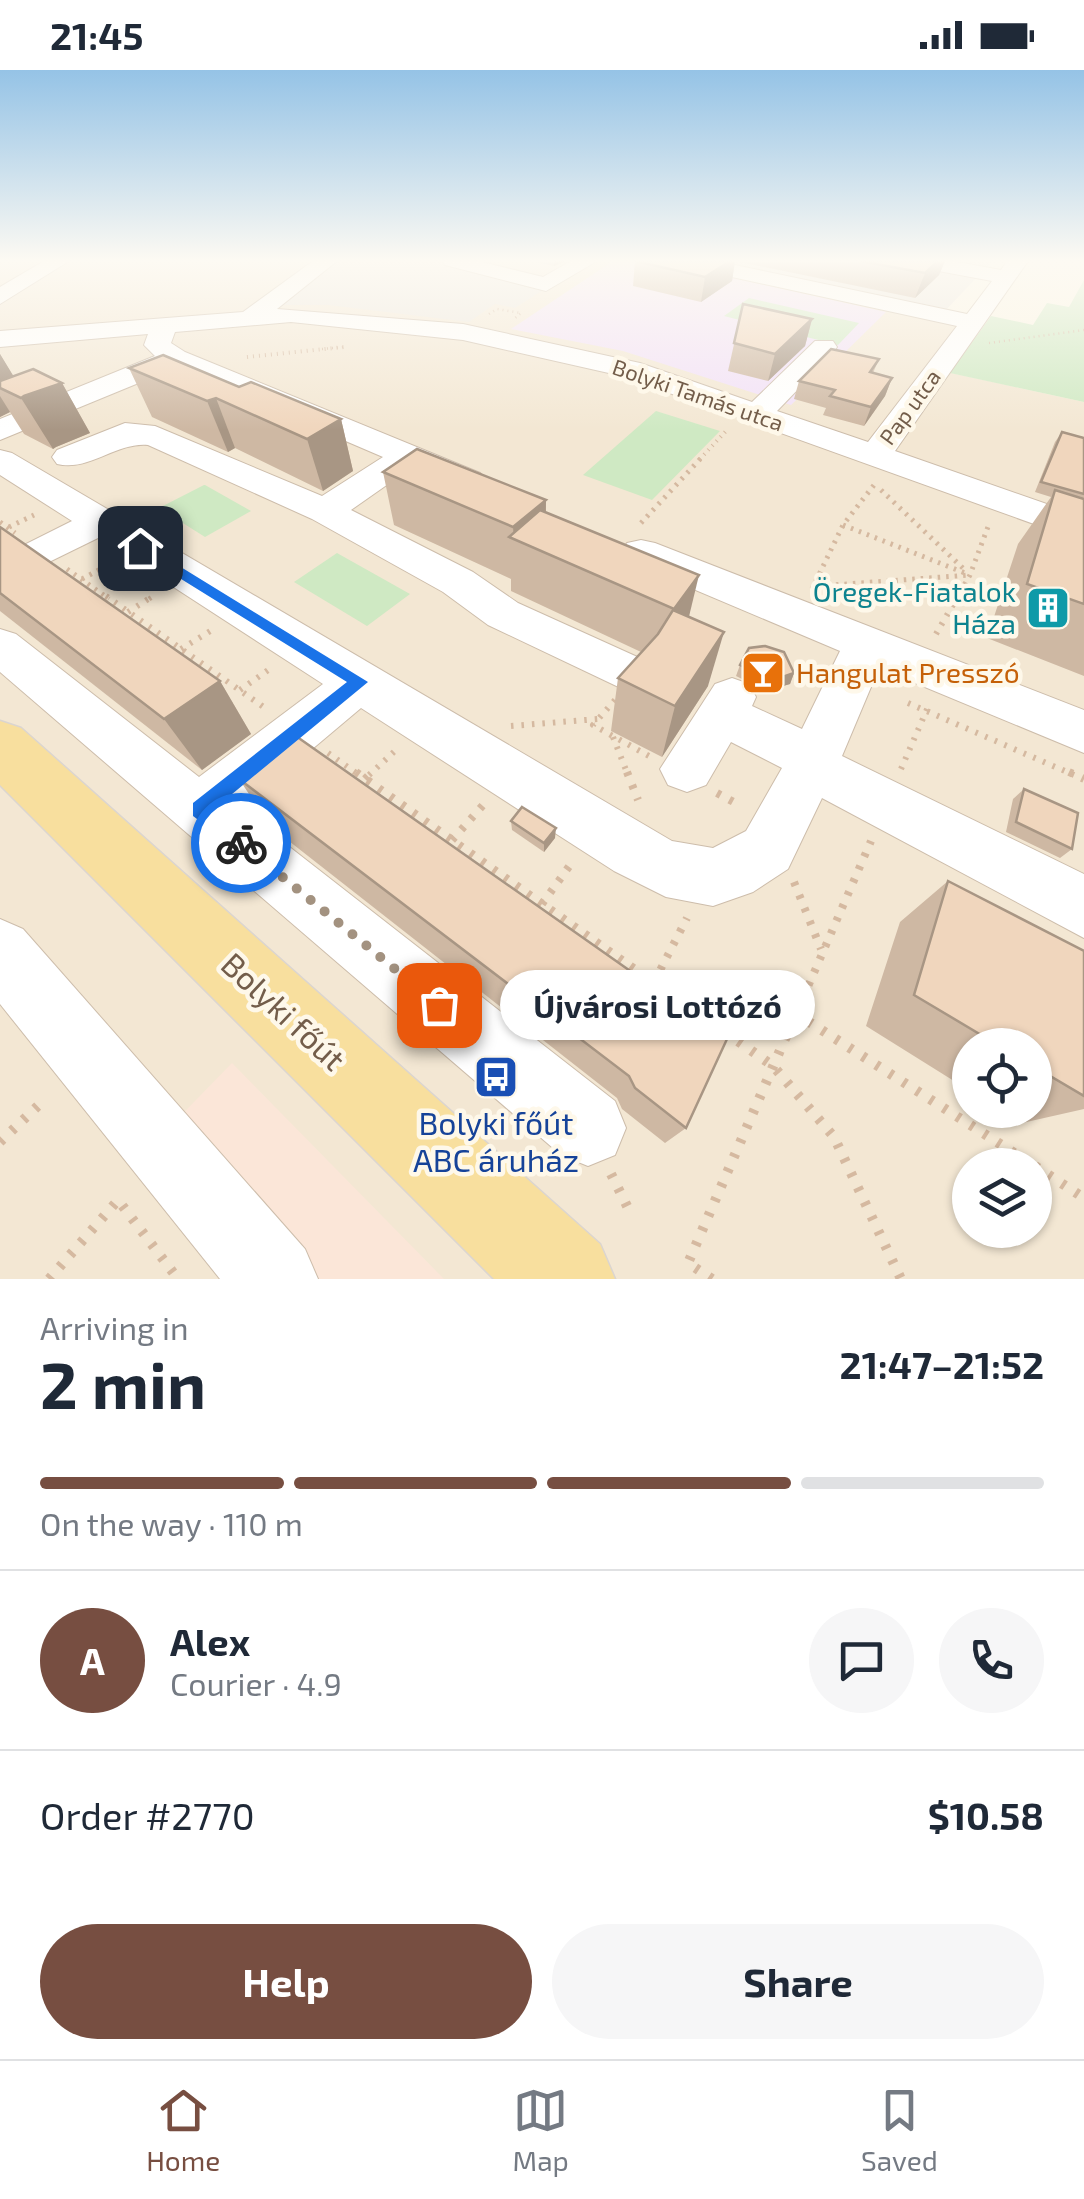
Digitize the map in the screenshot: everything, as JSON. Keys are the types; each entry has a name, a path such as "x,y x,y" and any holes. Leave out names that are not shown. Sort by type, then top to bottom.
{"main road":[{"name":"Bolyki főút","path":"0,746 565,1279"}],"street":[{"name":"Bolyki Tamás utca","path":"0,339 175,348 249,317"},
{"name":"Bolyki Tamás utca","path":"350,317 463,332 570,353 644,373 752,412 880,468 998,500 1084,530"},
{"path":"951,317 971,322"},
{"name":"Pap utca","path":"880,468 974,317"},
{"path":"752,412 824,347"},
{"path":"0,430 175,348 498,493"},
{"path":"69,457 125,433 155,436 324,511 458,582 503,614 627,673"},
{"path":"324,511 408,455"},
{"path":"0,460 666,868 708,877 732,872 767,850 813,763 858,661"},
{"path":"0,573 100,522"},
{"path":"614,540 804,601 858,661 929,670 1084,732"},
{"path":"0,646 588,1128"},
{"path":"200,810 360,682"},
{"path":"687,769 727,706 813,763 1084,907"},
{"path":"0,952 275,1279"}],"path":[{"path":"953,347 1084,330"},
{"path":"175,348 361,344"},
{"path":"614,540 752,412"},
{"path":"804,601 843,525 880,468 970,575"},
{"path":"712,1279 688,1263 926,711 929,670 998,500"},
{"path":"0,522 773,1066 834,1137 901,1279"},
{"path":"843,525 970,575"},
{"path":"804,601 970,575"},
{"path":"858,661 926,711 1084,779"},
{"path":"441,732 600,718"},
{"path":"775,834 822,951"},
{"path":"654,982 708,877"},
{"path":"796,1013 1006,1148"},
{"path":"0,1142 42,1102"},
{"path":"1052,1178 1084,1198"},
{"path":"49,1279 118,1200 178,1279"}],"shaded area":[{"path":"0,317 980,317 988,319 951,373 1084,402 1084,1279 0,1279"},
{"path":"431,317 476,317 469,322"},
{"path":"528,317 880,317 791,405 623,351 511,329"},
{"path":"232,1063 444,1279 275,1279 157,1140"}],"green space":[{"path":"730,317 834,317 859,323 838,345"},
{"path":"990,317 1033,325 1038,317 1084,317 1084,402 950,373"},
{"path":"656,411 720,431 652,500 583,475"},
{"path":"204,485 251,511 205,537 159,508"},
{"path":"337,553 410,594 367,626 294,582"}],"building":[{"path":"740,317 812,319 775,354 734,343"},
{"path":"831,349 879,359 870,372 892,378 871,407 830,396 835,390 799,381"},
{"path":"163,355 239,387 251,382 341,419 307,439 216,398 207,401 129,368"},
{"path":"33,369 62,383 21,398 0,388 0,381"},
{"path":"1062,432 1084,438 1084,494 1041,482"},
{"path":"417,449 546,500 513,527 383,472"},
{"path":"1055,490 1084,499 1084,604 1027,584"},
{"path":"540,510 699,575 674,609 509,537"},
{"path":"0,527 220,681 164,719 0,593"},
{"path":"673,610 724,632 675,706 618,678 658,634"},
{"path":"765,646 784,652 794,673 771,681 740,665 749,648"},
{"path":"293,734 727,1039 686,1128 635,1088 629,1076 239,779"},
{"path":"1024,789 1078,813 1072,849 1016,822"},
{"path":"522,807 556,828 544,843 511,821"},
{"path":"948,881 1084,951 1084,1096 1052,1077 1052,1028 969,1028 914,995"}],"way so far":[{"path":"241,843 439,1005"}],"place":[{"name":"Öregek-Fiatalok Háza","path":"1048,608"},
{"name":"Hangulat Presszó","path":"763,673"},
{"name":"Újvárosi Lottózó","path":"439,1005"},
{"name":"Bolyki főút ABC áruház","path":"496,1077"}],"route":[{"path":"140,548 360,682 200,810 241,843"}]}
